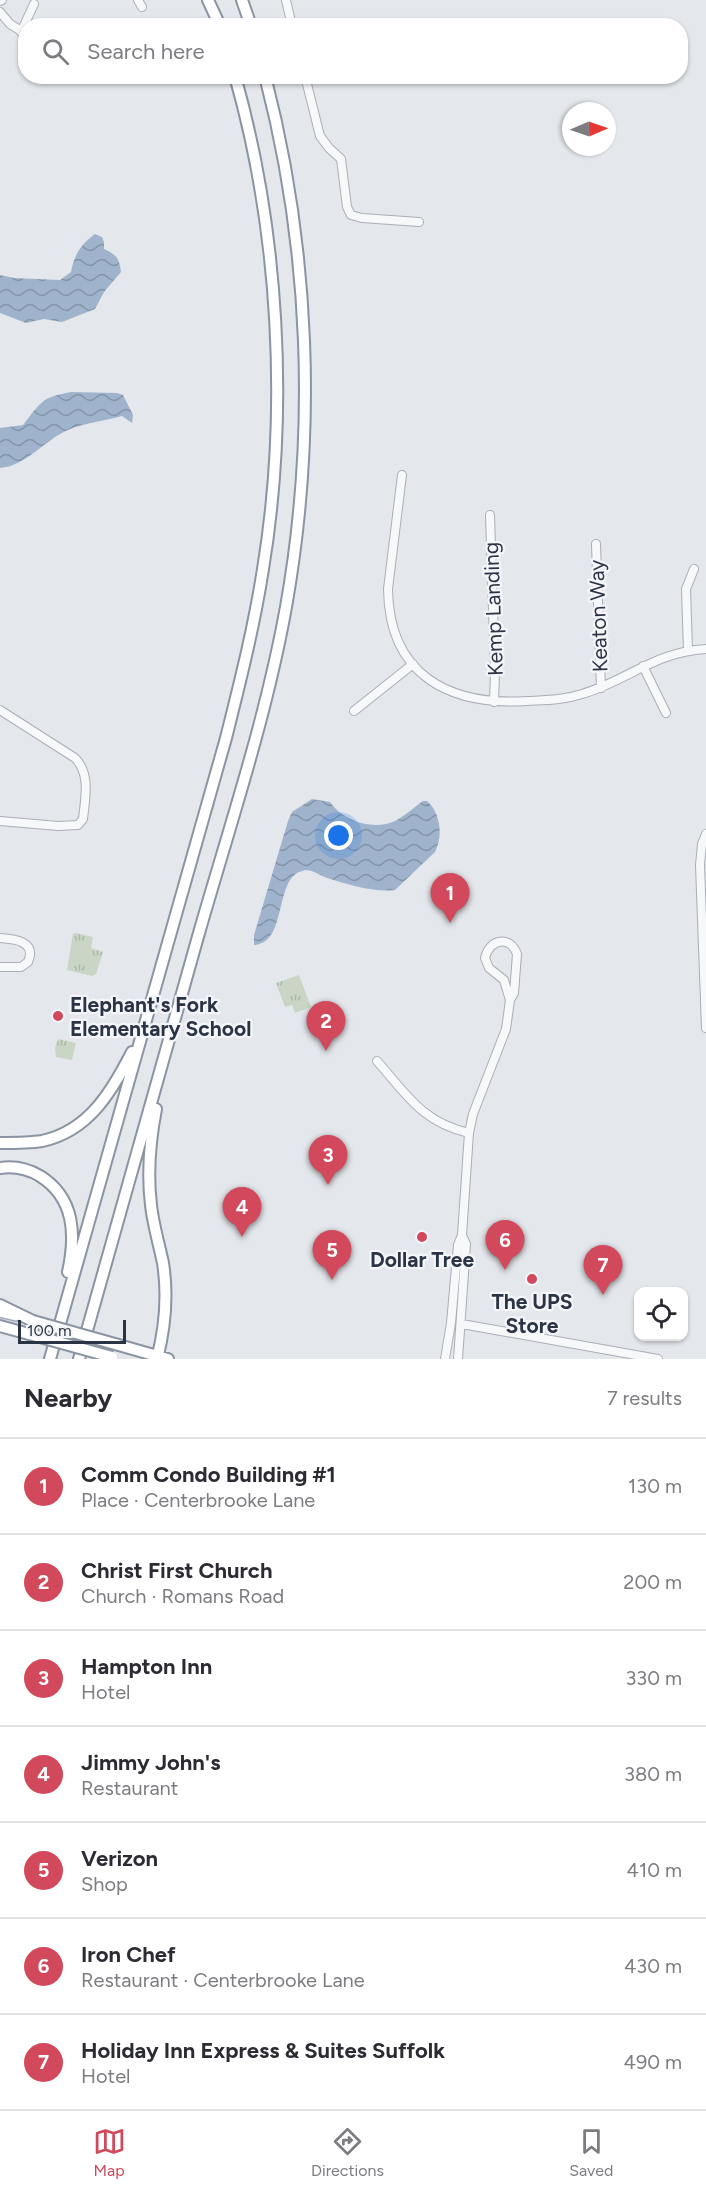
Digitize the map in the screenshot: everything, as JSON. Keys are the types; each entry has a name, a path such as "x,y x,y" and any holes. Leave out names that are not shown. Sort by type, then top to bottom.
{"highway":[{"path":"211,0 217,18"},
{"path":"242,0 248,18"},
{"path":"50,1359 226,738 249,647 263,568 272,489 276,373 272,285 259,185 237,84"},
{"path":"80,1359 264,708 290,580 301,488 304,405 301,297 291,201 267,84"},
{"path":"0,1305 33,1321 161,1358 165,1290 163,1264 151,1206 149,1168 153,1126 175,1020"},
{"path":"0,1143 53,1138 90,1117 106,1098 143,1031"},
{"path":"0,1168 21,1168 36,1174 54,1187 66,1204 70,1214 73,1239 64,1307"},
{"path":"0,1326 115,1358"}],"main road":[{"path":"0,1312 33,1321"}],"street":[{"path":"286,0 290,18"},
{"path":"29,18 34,4"},
{"path":"0,12 18,30"},
{"path":"307,84 320,135 341,159 347,207 351,215 355,218 419,222"},
{"path":"402,475 388,603 395,633 413,664 423,675 447,691 476,700 494,702 562,699 601,688 671,654 706,649"},
{"name":"Kemp Landing","path":"490,516 494,702"},
{"name":"Keaton Way","path":"596,544 601,688"},
{"path":"688,651 686,589 693,569"},
{"path":"354,711 413,664"},
{"path":"643,666 666,713"},
{"path":"0,710 75,758 85,774 83,819 78,825 58,826 0,821"},
{"path":"706,834 702,844 700,865 706,1028"},
{"path":"0,938 21,940 29,948 31,954 28,962 21,967 0,967"},
{"path":"445,1359 451,1323 458,1245 462,1235 469,1133 473,1114 506,1029 510,1000 514,993 516,949 508,943 498,942 489,947 485,958 489,968 504,980 510,1000"},
{"path":"377,1061 424,1114 441,1124 469,1133"},
{"path":"458,1359 466,1244 462,1235"},
{"path":"462,1324 658,1359"}],"green space":[{"path":"73,934 93,937 91,948 103,952 96,974 92,976 67,970"},
{"path":"299,975 311,1007 295,1013 292,1005 285,1007 276,983"},
{"path":"58,1039 76,1043 72,1060 56,1057 55,1048"}],"water":[{"path":"95,234 102,237 104,249 117,258 121,272 104,292 95,309 62,322 44,319 26,323 0,313 0,275 14,278 60,280 71,272 79,250"},
{"path":"71,392 123,395 133,415 132,423 122,416 74,428 60,434 19,462 0,468 0,428 23,425 43,402 54,396"},
{"path":"312,799 330,802 350,819 377,825 395,821 423,801 427,801 438,818 440,832 438,846 435,852 395,890 361,887 327,878 308,870 298,873 290,880 271,935 264,942 254,945 254,935 288,821 292,812"}],"place":[{"name":"Comm Condo Building #1","path":"450,923"},
{"name":"Elephant's Fork Elementary School","path":"58,1016"},
{"name":"Christ First Church","path":"326,1051"},
{"name":"Hampton Inn","path":"328,1185"},
{"name":"Jimmy John's","path":"242,1237"},
{"name":"Dollar Tree","path":"422,1237"},
{"name":"Iron Chef","path":"505,1270"},
{"name":"The UPS Store","path":"532,1279"},
{"name":"Verizon","path":"332,1280"},
{"name":"Holiday Inn Express & Suites Suffolk","path":"603,1295"}]}
